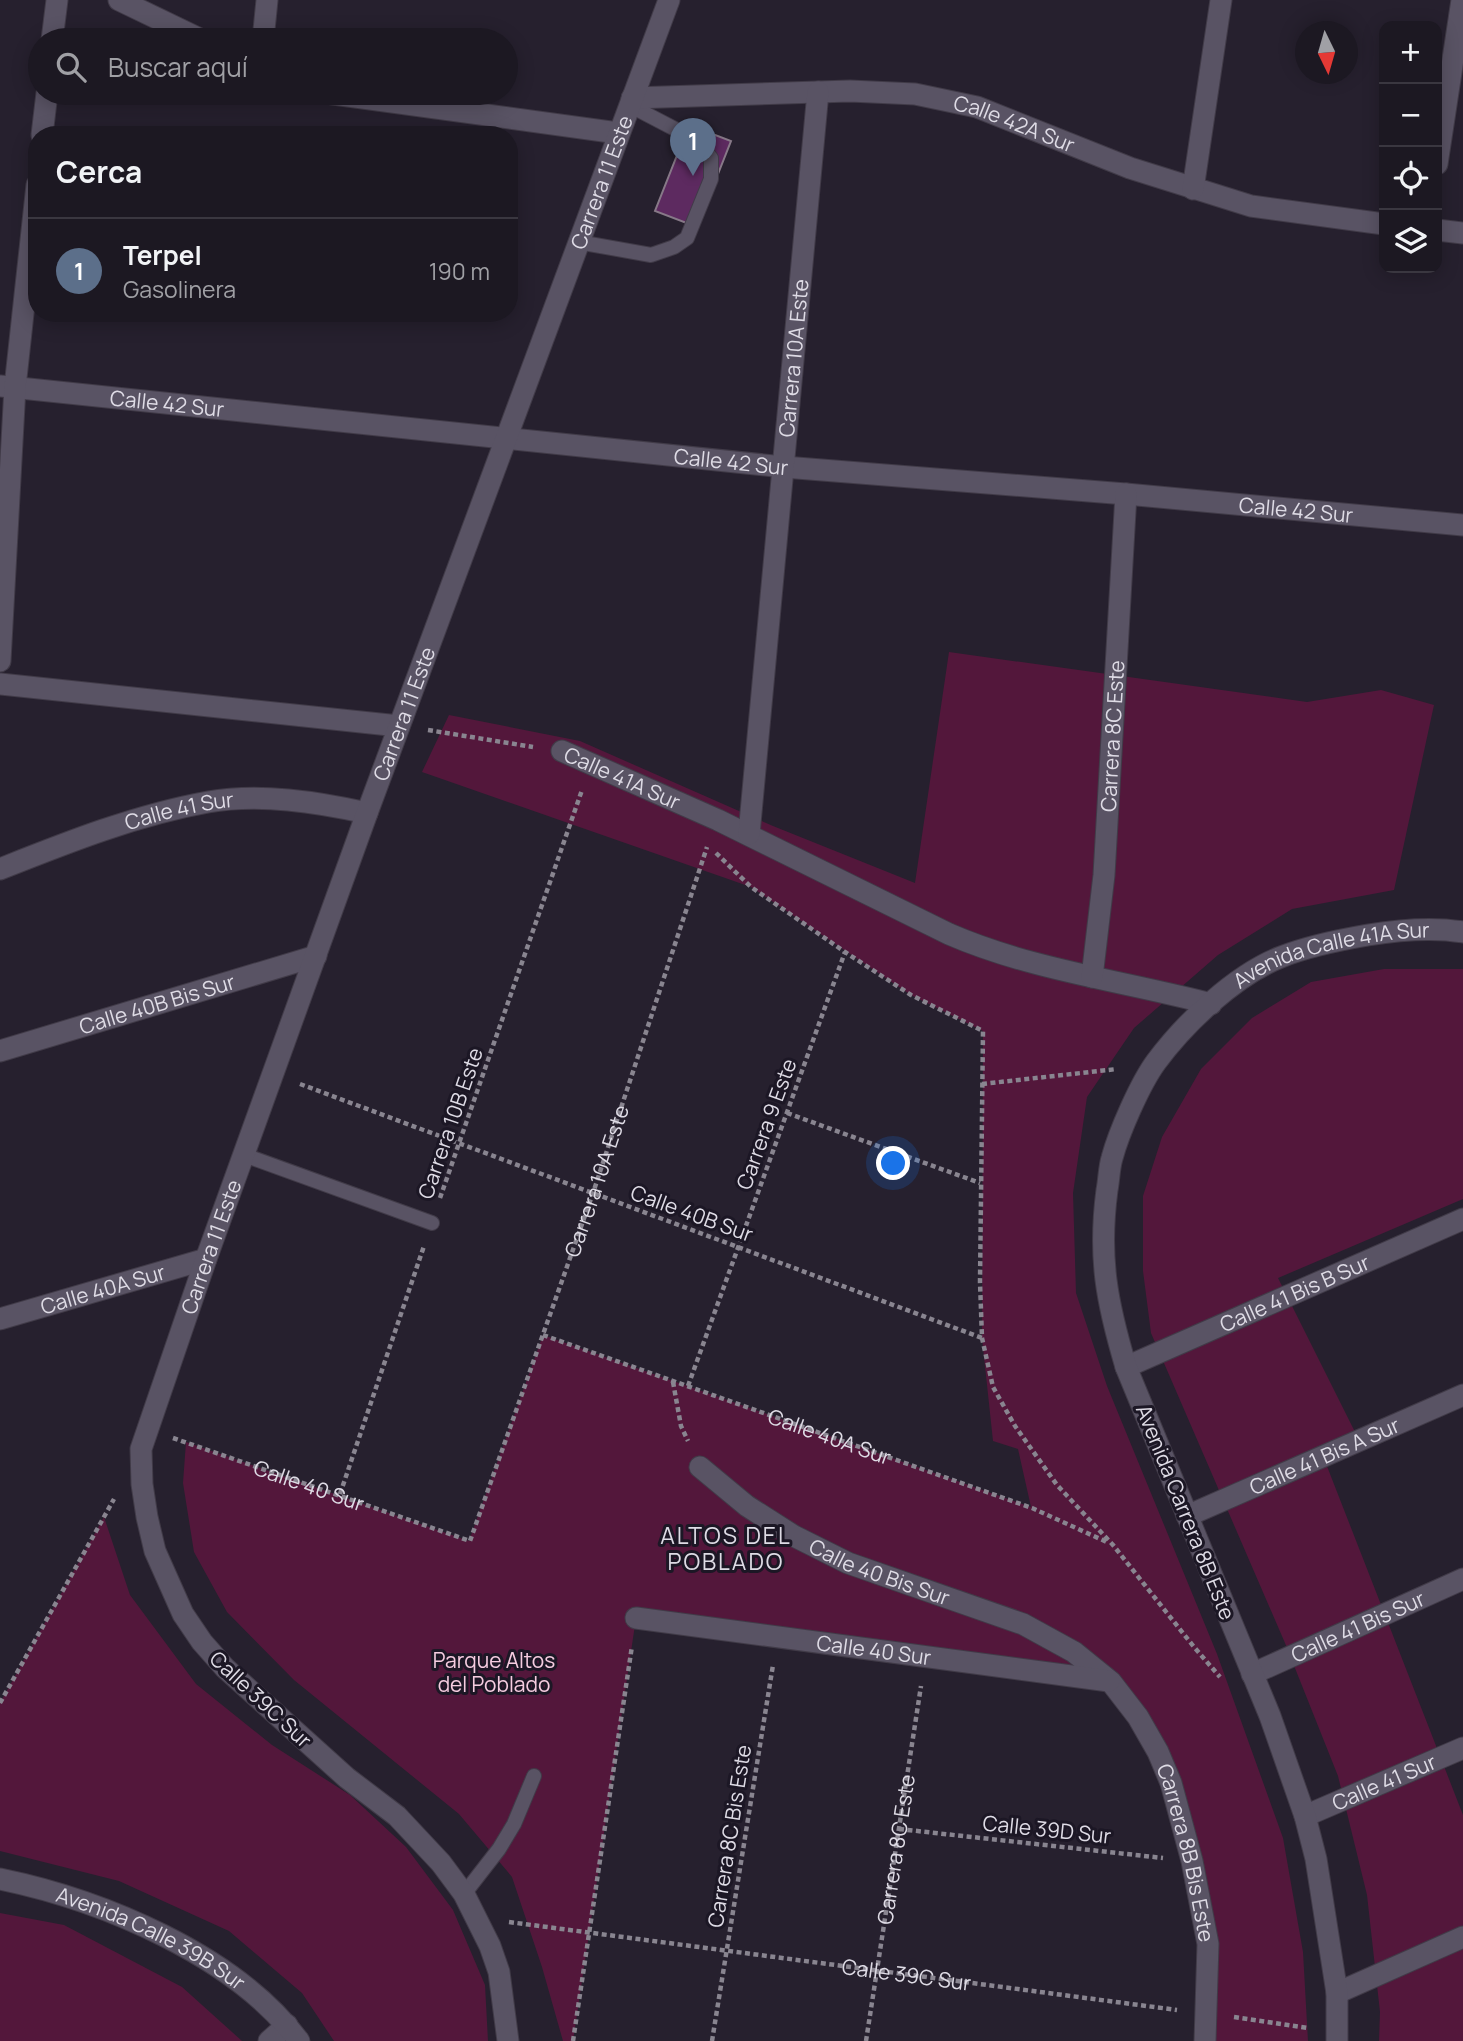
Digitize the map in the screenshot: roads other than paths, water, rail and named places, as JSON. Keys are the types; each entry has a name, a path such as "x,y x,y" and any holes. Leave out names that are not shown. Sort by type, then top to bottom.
{"street":[{"path":"54,28 57,0"},
{"path":"119,0 177,28"},
{"path":"264,28 267,0"},
{"name":"Carrera 11 Este","path":"147,1429 367,813 669,0"},
{"path":"1193,189 1221,0"},
{"path":"1440,147 1462,0"},
{"name":"Calle 42A Sur","path":"630,102 882,91 946,99 977,107 1118,163 1251,206 1379,223"},
{"name":"Carrera 10A Este","path":"748,834 818,92"},
{"path":"43,126 46,105"},
{"path":"414,105 618,133"},
{"path":"1442,231 1463,233"},
{"path":"0,661 8,387 28,248"},
{"name":"Calle 42 Sur","path":"8,387 784,467 1126,494 1463,525"},
{"name":"Carrera 8C Este","path":"1091,977 1104,875 1126,494"},
{"path":"0,684 399,726"},
{"name":"Calle 41A Sur","path":"562,751 748,834 983,949 1210,1004"},
{"name":"Calle 41 Sur","path":"0,869 110,827 210,802 278,799 367,813"},
{"name":"Avenida Calle 41A Sur","path":"1210,1004 1240,980 1279,957 1338,940 1384,932 1446,929 1463,932"},
{"name":"Calle 40B Bis Sur","path":"0,1051 316,956"},
{"name":"Avenida Carrera 8B Este","path":"1210,1004 1179,1034 1155,1064 1131,1111 1112,1159 1104,1216 1103,1266 1113,1322 1126,1367 1270,1716 1305,1816 1316,1860 1337,1993 1337,2036"},
{"name":"Calle 41 Bis B Sur","path":"1126,1367 1463,1219"},
{"name":"Calle 40A Sur","path":"0,1319 206,1259"},
{"name":"Calle 41 Bis A Sur","path":"1187,1516 1463,1395"},
{"name":"Calle 39C Sur","path":"147,1429 141,1449 147,1517 155,1551 183,1614 202,1642 225,1668 347,1778 397,1816 442,1863 477,1917 499,1972 508,2041"},
{"name":"Calle 40 Bis Sur","path":"700,1467 747,1506 794,1536 848,1563 1023,1624 1074,1653 1111,1682"},
{"name":"Calle 41 Bis Sur","path":"1252,1674 1463,1579"},
{"name":"Calle 40 Sur","path":"636,1618 1111,1682"},
{"name":"Carrera 8B Bis Este","path":"1111,1682 1138,1717 1158,1752 1171,1783 1192,1861 1208,1944 1205,2041"},
{"name":"Calle 41 Sur","path":"1305,1816 1463,1748"},
{"name":"Avenida Calle 39B Sur","path":"0,1879 93,1904 171,1940 249,1990 293,2033"},
{"path":"1337,1993 1463,1937"},
{"path":"269,2041 293,2033"}],"lane":[{"path":"578,242 651,254 674,247 687,237 711,179 710,158 698,142 630,102"},
{"path":"244,1155 432,1223"},
{"path":"464,1894 499,1849 514,1824 534,1776"}],"place":[{"name":"Terpel","path":"693,176"}],"district":[{"name":"ALTOS DEL POBLADO","path":"726,1548"}],"park label":[{"name":"Parque Altos del Poblado","path":"494,1672"}]}
